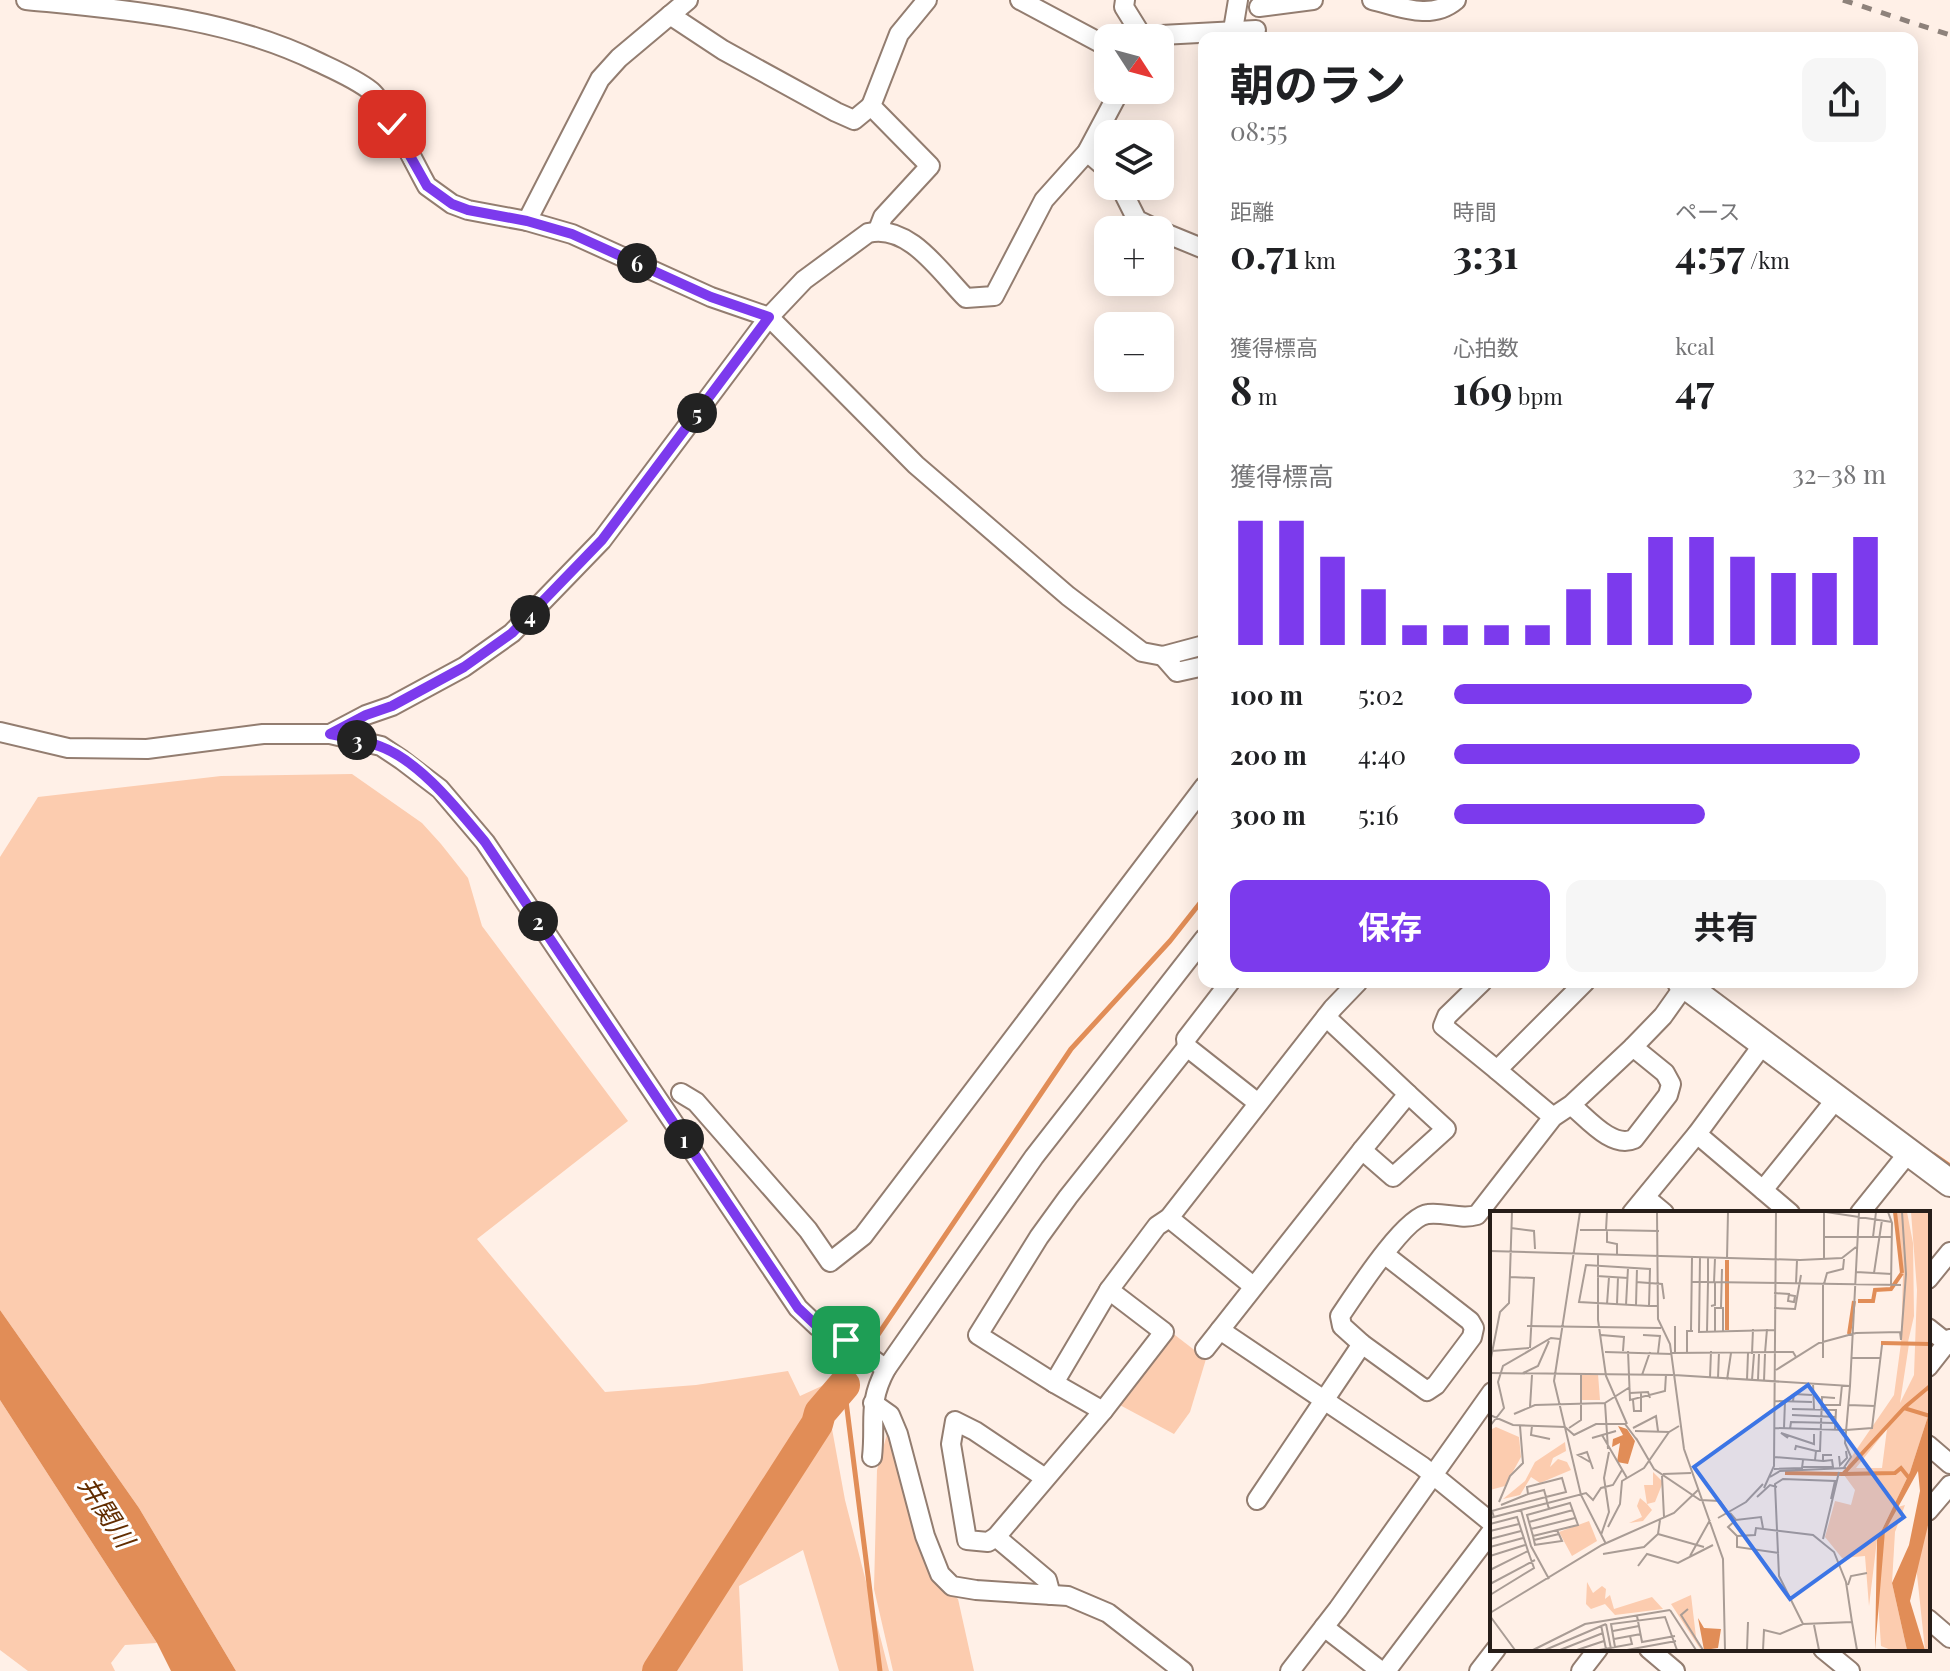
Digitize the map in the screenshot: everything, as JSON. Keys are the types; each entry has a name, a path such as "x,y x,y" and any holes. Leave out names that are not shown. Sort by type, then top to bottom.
{"street":[{"path":"26,0 168,16 262,38 304,55 373,92 427,186 440,198 468,210 527,221 572,234 711,297 769,317 886,437 1068,596 1142,652 1163,656 1198,647"},
{"path":"527,221 600,79 619,58 688,0"},
{"path":"670,15 723,50 854,120 871,106 899,34 927,0"},
{"path":"1020,0 1094,40"},
{"path":"1125,0 1124,7 1134,24"},
{"path":"1238,0 1247,31"},
{"path":"1247,31 1260,4 1313,0"},
{"path":"1372,0 1415,11 1444,10 1456,0"},
{"path":"1174,35 1198,34"},
{"path":"330,734 366,715 392,706 464,667 512,633 602,540 769,317 804,280 868,233 878,230 905,239 932,261 966,298 994,296 1044,200 1087,152 1113,104"},
{"path":"871,106 930,166 883,217 878,230"},
{"path":"1087,152 1094,158"},
{"path":"1174,237 1198,247"},
{"path":"1163,656 1177,672 1198,667"},
{"path":"0,732 68,748 147,749 263,734 330,734 381,746 440,789 485,842 798,1308 817,1326 853,1345 884,1367"},
{"path":"681,1093 706,1113 808,1230 830,1262 863,1236 1198,795"},
{"path":"872,1457 873,1403 884,1367 1034,1157 1198,947"},
{"path":"1225,988 1186,1039 1187,1047 1258,1103"},
{"path":"1054,1383 1109,1290 1157,1226 1169,1218 1326,1017 1353,988"},
{"path":"1476,988 1447,1016 1443,1026 1553,1117"},
{"path":"1497,1070 1579,988"},
{"path":"1384,1254 1470,1321 1474,1328 1472,1337 1436,1385 1427,1391 1362,1344 1342,1326 1340,1316 1384,1254 1416,1217 1428,1214 1466,1219 1477,1215 1553,1117 1571,1105 1633,1047 1663,1016 1680,988"},
{"path":"1688,988 1950,1183"},
{"path":"1326,1017 1446,1129 1393,1177 1362,1150"},
{"path":"1634,1211 1697,1134 1764,1043"},
{"path":"1103,1411 978,1335 1031,1249 1068,1197 1187,1047"},
{"path":"1571,1105 1614,1140 1625,1143 1634,1139 1668,1095 1671,1084 1665,1073 1633,1047"},
{"path":"1205,1349 1408,1094"},
{"path":"1763,1190 1837,1098"},
{"path":"1697,1134 1788,1211"},
{"path":"1862,1211 1909,1152"},
{"path":"1646,1198 1662,1211"},
{"path":"1169,1218 1253,1286"},
{"path":"1930,1277 1950,1252"},
{"path":"1045,1478 955,1421 951,1444 967,1540 988,1542 996,1537 1045,1478 1067,1451 1076,1446 1164,1332 1109,1290"},
{"path":"1930,1329 1948,1341 1930,1364"},
{"path":"1220,1330 1422,1466 1490,1521"},
{"path":"1257,1500 1362,1344"},
{"path":"1290,1671 1490,1395"},
{"path":"873,1403 890,1415 898,1434 925,1536 940,1574 952,1586 1068,1596 1098,1607 1183,1671"},
{"path":"1930,1447 1950,1464"},
{"path":"1930,1509 1950,1485"},
{"path":"1324,1627 1383,1671 1490,1534"},
{"path":"996,1537 1047,1580 1051,1595"},
{"path":"1930,1621 1950,1638"},
{"path":"1479,1671 1494,1651"},
{"path":"1581,1671 1596,1651"},
{"path":"1825,1651 1850,1671"},
{"path":"1653,1659 1675,1671"}],"shaded area":[{"path":"352,774 422,823 441,844 468,878 482,926 628,1121 477,1239 605,1392 696,1385 788,1371 800,1396 824,1385 845,1500 889,1671 839,1671 803,1550 739,1586 743,1671 236,1671 139,1508 0,1310 0,857 38,797 221,776"},
{"path":"1171,1332 1206,1359 1190,1412 1174,1434 1116,1403"},
{"path":"0,1400 157,1643 125,1645 111,1663 115,1671 28,1671 0,1650"},
{"path":"887,1434 937,1582 958,1599 974,1671 893,1671 874,1589 877,1470"}],"water":[{"name":"井関川","path":"0,1310 139,1508 236,1671 171,1671 157,1643 0,1400"}],"waterway":[{"path":"880,1671 844,1385 1071,1049 1170,941 1198,906"},
{"path":"1934,1155 1950,1166"},
{"path":"658,1671 817,1424 820,1413 844,1385"}],"railway":[{"path":"1843,0 1950,35"}],"route":[{"path":"392,124 427,186 440,198 468,210 527,221 572,234 711,297 769,317 602,540 512,633 464,667 392,706 366,715 330,734 381,746 440,789 485,842 798,1308 817,1326 846,1340"}]}
